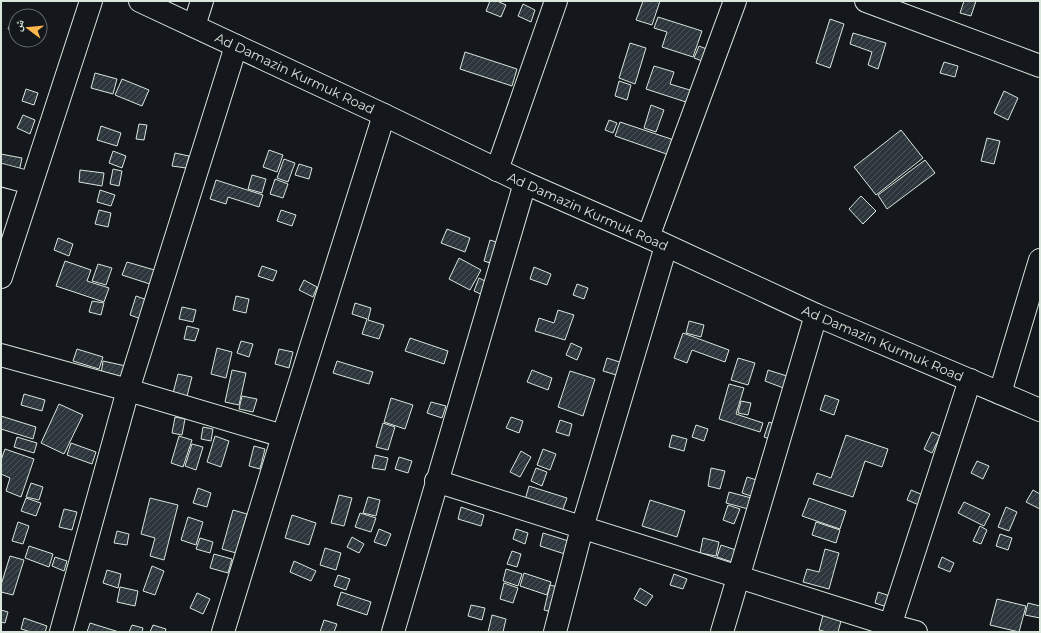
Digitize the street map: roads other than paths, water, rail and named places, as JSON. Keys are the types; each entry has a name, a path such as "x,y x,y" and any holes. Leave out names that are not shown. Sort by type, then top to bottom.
{"main road":[{"path":"1,277 91,1"},
{"name":"Ad Damazin Kurmuk Road","path":"140,1 384,115 525,183 816,315 1040,410"},
{"path":"194,26 202,1"},
{"path":"497,170 556,1"},
{"path":"555,632 657,242 735,1"},
{"path":"866,1 1040,66"},
{"path":"61,632 128,390 236,46"},
{"path":"223,632 384,115"},
{"path":"1,175 31,183"},
{"path":"393,632 436,481 525,183"},
{"path":"1000,393 1040,260"},
{"path":"722,632 816,315"},
{"path":"1,355 128,390 283,436"},
{"path":"889,629 970,380"},
{"path":"436,481 739,577 889,629 916,632"}]}
